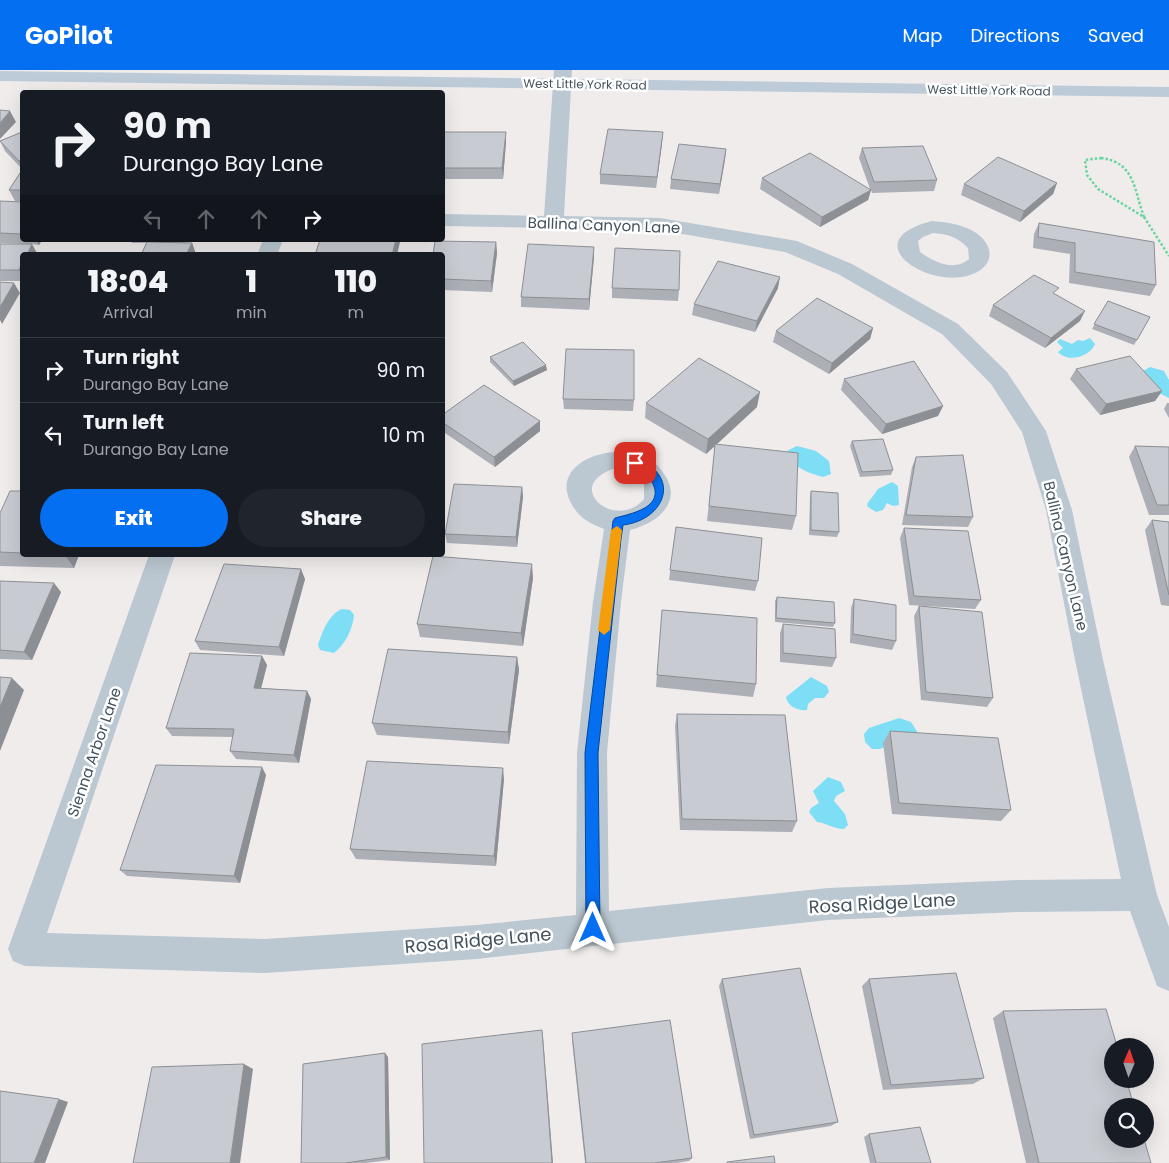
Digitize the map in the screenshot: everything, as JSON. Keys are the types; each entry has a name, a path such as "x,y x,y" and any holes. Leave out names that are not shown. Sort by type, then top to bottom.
{"main road":[{"name":"West Little York Road","path":"0,76 562,77 1169,92"}],"street":[{"path":"554,222 562,77"},
{"name":"Ballina Canyon Lane","path":"445,220 660,224 790,246 845,269 906,280 950,329 999,378 1034,431 1059,510 1089,660 1141,895 1169,974"},
{"path":"593,928 592,753 607,602 618,521"},
{"name":"Sienna Arbor Lane","path":"25,949 161,557"},
{"name":"Rosa Ridge Lane","path":"25,949 265,956 477,942 828,904 1020,896 1141,895"}],"path":[{"path":"1144,217 1098,189 1087,175 1085,160 1102,156 1118,161 1133,178 1144,217 1169,256"}],"water":[{"path":"1090,338 1095,344 1084,355 1073,358 1058,352 1063,348 1057,342 1060,339 1072,344 1078,340 1083,341"},
{"path":"1150,367 1164,371 1169,380 1169,398 1157,392 1143,371"},
{"path":"797,446 816,451 829,461 831,474 823,477 796,465 789,457 787,451"},
{"path":"892,482 898,486 899,505 893,506 887,503 883,510 876,512 868,507 867,504 878,489"},
{"path":"342,609 350,610 354,615 348,636 342,646 334,653 320,650 318,645 327,624 337,611"},
{"path":"811,677 827,686 829,692 824,698 815,698 808,704 807,710 794,708 786,697"},
{"path":"899,718 911,722 918,733 880,749 872,749 865,742 864,734 869,728"},
{"path":"828,777 841,782 845,791 836,796 834,801 845,814 848,825 844,829 817,822 809,812 811,808 819,803 813,791"}],"building":[{"path":"0,110 10,111 0,123"},
{"path":"608,129 663,132 657,177 600,174"},
{"path":"445,132 506,132 502,168 445,168"},
{"path":"20,133 20,161 19,161 0,141"},
{"path":"679,144 726,149 720,184 671,179"},
{"path":"923,146 937,180 874,182 862,148"},
{"path":"810,153 871,190 822,217 762,178"},
{"path":"998,157 1057,183 1024,211 964,184"},
{"path":"20,173 20,190 9,190"},
{"path":"0,201 20,202 20,234 0,233"},
{"path":"1039,223 1154,242 1156,285 1075,272 1075,243 1038,237"},
{"path":"147,242 192,243 188,252 142,252"},
{"path":"319,242 395,242 393,252 316,252"},
{"path":"435,242 496,242 491,281 445,279 445,252 433,252"},
{"path":"0,244 32,244 28,252 20,252 19,270 0,270"},
{"path":"528,244 594,247 589,299 521,297"},
{"path":"615,248 680,251 679,290 612,288"},
{"path":"718,261 780,277 757,321 694,304"},
{"path":"1034,275 1059,288 1053,293 1085,311 1051,338 993,305"},
{"path":"0,282 14,283 0,307"},
{"path":"817,298 873,328 832,363 776,331"},
{"path":"1108,301 1150,317 1137,340 1094,324"},
{"path":"523,342 546,365 513,381 490,357"},
{"path":"566,349 634,350 634,400 563,399"},
{"path":"1130,356 1162,391 1106,404 1076,369"},
{"path":"699,358 760,392 708,439 646,403"},
{"path":"914,361 943,406 886,424 844,379"},
{"path":"484,385 540,421 494,457 445,424 445,413"},
{"path":"883,439 893,470 862,472 852,441"},
{"path":"715,444 798,453 796,516 709,506"},
{"path":"1135,446 1169,447 1169,505 1157,505"},
{"path":"963,455 973,517 906,515 916,457"},
{"path":"454,484 522,487 516,537 445,534"},
{"path":"10,491 20,491 20,553 0,552 0,513"},
{"path":"811,491 838,493 839,532 811,530"},
{"path":"1152,520 1169,522 1169,595"},
{"path":"676,527 762,538 758,581 670,570"},
{"path":"904,528 968,531 981,600 914,596"},
{"path":"433,557 532,564 521,633 417,624"},
{"path":"224,564 301,569 279,647 195,641"},
{"path":"0,581 54,583 24,652 0,650"},
{"path":"777,597 834,602 835,623 776,618"},
{"path":"854,599 896,605 896,641 853,634"},
{"path":"919,606 982,612 993,698 926,692"},
{"path":"662,610 757,618 756,684 657,675"},
{"path":"783,624 835,629 836,658 783,653"},
{"path":"388,649 517,657 508,732 372,723"},
{"path":"190,653 262,656 254,688 307,691 294,755 230,751 234,729 166,728"},
{"path":"0,677 12,678 0,707"},
{"path":"677,714 785,715 797,821 682,819"},
{"path":"890,731 998,738 1011,810 899,803"},
{"path":"367,761 503,768 494,856 350,849"},
{"path":"156,765 262,767 234,876 120,870"},
{"path":"800,968 838,1122 754,1135 722,979"},
{"path":"956,973 984,1078 891,1085 869,979"},
{"path":"1106,1009 1115,1038 1104,1038 1104,1088 1129,1088 1132,1098 1104,1098 1104,1148 1147,1148 1151,1163 1039,1163 1003,1011"},
{"path":"670,1020 692,1158 654,1163 586,1163 572,1033"},
{"path":"542,1030 552,1163 424,1163 422,1044"},
{"path":"385,1053 386,1157 345,1163 301,1163 303,1064"},
{"path":"244,1064 230,1163 133,1163 152,1067"},
{"path":"0,1091 59,1099 34,1163 0,1163"},
{"path":"920,1127 931,1163 876,1163 869,1134"},
{"path":"774,1156 775,1163 727,1163 727,1162"}],"slow traffic":[{"path":"604,630 617,530"}],"route":[{"path":"593,928 592,753 615,539 618,521 632,520 644,514 654,507 659,497 659,487 655,477 646,468 635,463"}]}
